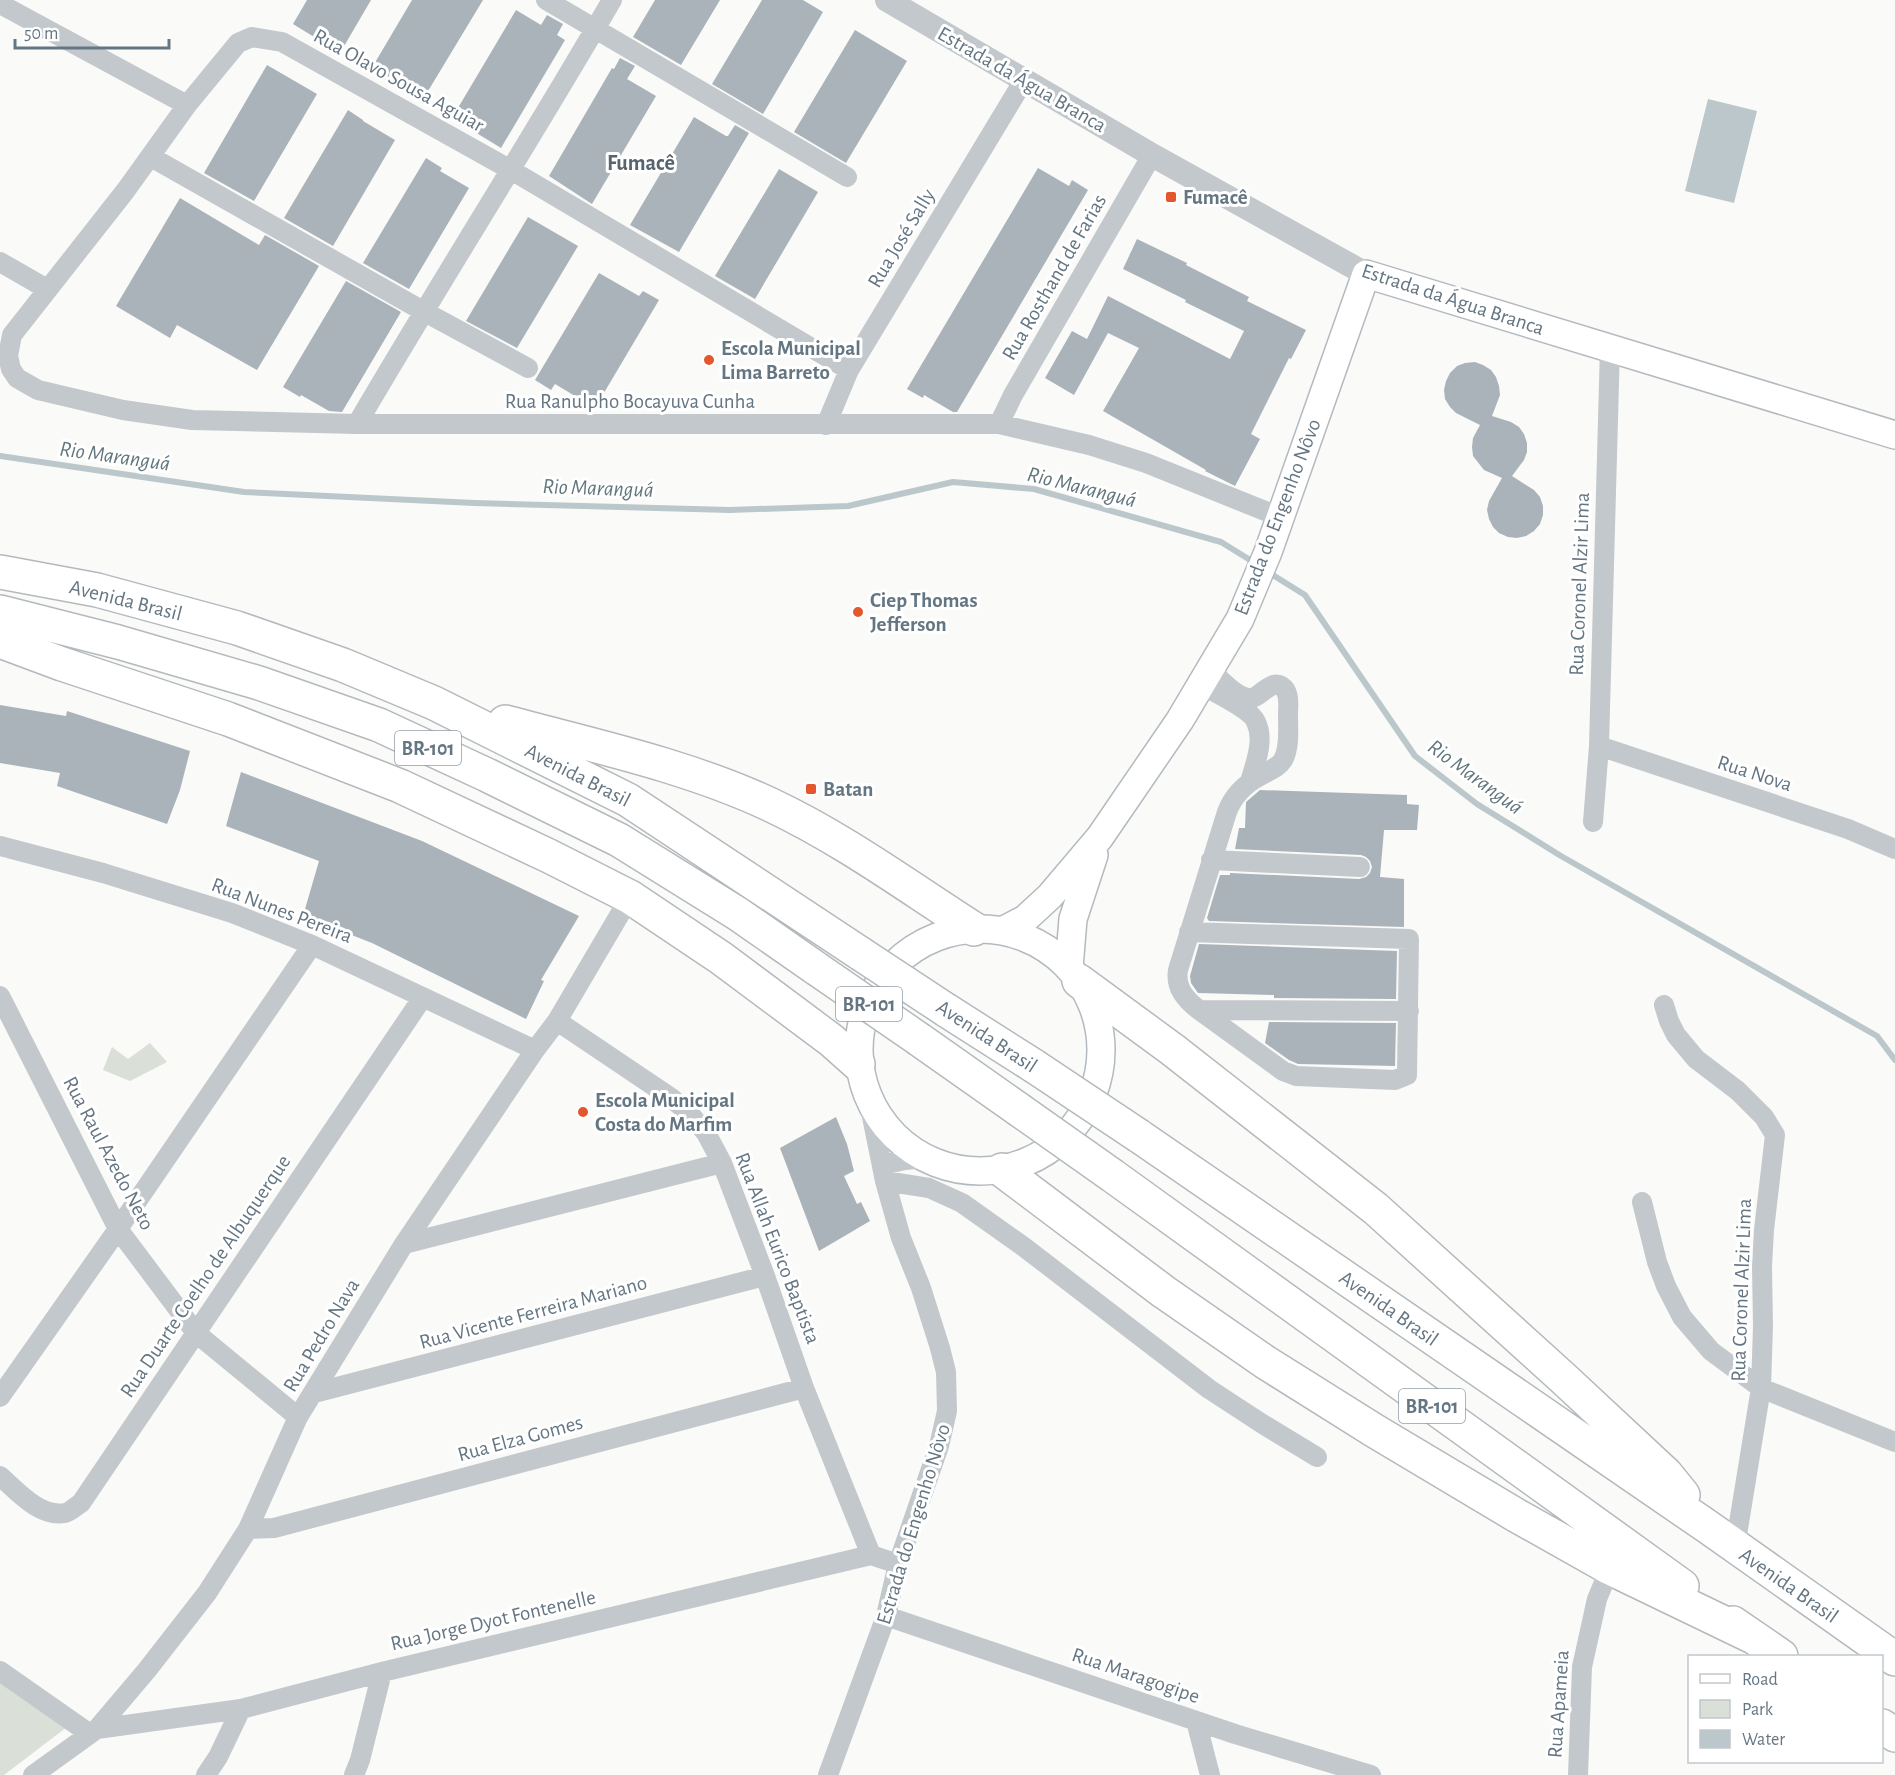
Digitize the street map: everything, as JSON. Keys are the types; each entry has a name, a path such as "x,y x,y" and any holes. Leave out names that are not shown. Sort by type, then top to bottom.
{"highway":[{"name":"Avenida Brasil","path":"0,572 97,590 237,628 343,665 434,703 628,800 1139,1136 1895,1659"},
{"name":"Avenida Brasil","path":"0,612 118,642 259,683 379,725 619,840 738,914 1113,1176 1780,1655"},
{"path":"0,641 62,664 228,718 400,786 549,856 630,897 721,958 831,1040 858,1064"},
{"path":"0,650 62,664"},
{"path":"434,703 628,754 722,785 771,805 823,832 988,930"},
{"path":"1074,974 1376,1209 1666,1474 1707,1527"},
{"path":"1002,1170 1164,1292 1265,1362 1414,1455 1610,1568 1751,1636"}],"main road":[{"name":"Estrada da Água Branca","path":"1366,274 1895,435"},
{"name":"Estrada do Engenho Nôvo","path":"988,930 1025,919 1050,896 1100,837 1180,720 1240,619 1268,552 1366,274"},
{"name":"Estrada do Engenho Nôvo","path":"1074,974 1073,918 1100,837"},
{"path":"988,930 1027,938 1050,951 1074,974 1094,1008 1101,1037 1100,1067 1093,1096 1078,1123 1057,1145 1031,1161 1002,1170 963,1170 925,1158 892,1135 869,1102 858,1064 860,1024 875,987 901,957 935,937 988,930"}],"street":[{"path":"546,0 847,177"},
{"path":"357,424 612,0"},
{"name":"Estrada da Água Branca","path":"887,0 1152,155 1366,274"},
{"path":"0,4 187,105"},
{"name":"Rua Olavo Sousa Aguiar","path":"12,334 150,157 187,105 238,43 252,37 282,42 511,170 849,370"},
{"name":"Rua José Sally","path":"826,425 849,370 1024,80"},
{"name":"Rua Rosthand de Farias","path":"999,424 1013,395 1152,155"},
{"path":"150,157 528,368"},
{"path":"0,262 47,289"},
{"name":"Rua Ranulpho Bocayuva Cunha","path":"12,334 8,356 11,369 17,378 38,390 123,410 192,420 357,424 999,424 1089,445 1146,464 1280,517"},
{"name":"Rua Coronel Alzir Lima","path":"1593,822 1599,746 1610,347"},
{"path":"1189,932 1409,939 1407,1075 1395,1080 1296,1076 1283,1071 1199,1010 1186,999 1181,991 1177,976 1189,932 1211,860 1231,801 1250,782 1281,763 1284,758 1288,731 1288,695 1285,689 1273,685 1254,698 1248,698 1206,678"},
{"path":"1206,678 1251,714 1257,722 1258,752 1250,782"},
{"name":"Rua Nova","path":"1599,746 1848,829 1895,849"},
{"name":"Rua Nunes Pereira","path":"0,846 103,873 221,910 312,945 534,1050"},
{"path":"1211,860 1360,867"},
{"name":"Rua Pedro Nava","path":"33,1775 93,1731 147,1670 207,1593 248,1529 298,1417 404,1244 534,1050 557,1021 630,897"},
{"path":"0,1397 312,945"},
{"name":"Rua Raul Azedo Neto","path":"0,996 118,1229 196,1332 298,1417"},
{"name":"Rua Duarte Coelho de Albuquerque","path":"0,1476 35,1505 52,1513 66,1513 81,1503 423,997"},
{"name":"Rua Coronel Alzir Lima","path":"1664,1005 1676,1035 1696,1059 1738,1091 1764,1117 1775,1135 1762,1257 1761,1388 1735,1547"},
{"path":"1199,1010 1409,1011"},
{"name":"Rua Allah Eurico Baptista","path":"557,1021 670,1097 689,1113 706,1133 722,1163 804,1388 871,1555"},
{"name":"Estrada do Engenho Nôvo","path":"828,1775 886,1616 898,1564 939,1446 947,1411 946,1372 940,1348 921,1288 901,1238 869,1102"},
{"path":"884,1173 905,1160 925,1158"},
{"path":"404,1244 722,1163"},
{"path":"884,1173 929,1188 962,1203 1024,1247 1209,1389 1261,1424 1317,1457"},
{"path":"1642,1202 1657,1262 1666,1286 1682,1317 1711,1351 1761,1388 1895,1442"},
{"name":"Rua Vicente Ferreira Mariano","path":"314,1393 765,1276"},
{"name":"Rua Elza Gomes","path":"248,1529 274,1528 804,1388"},
{"path":"871,1555 898,1564"},
{"name":"Rua Jorge Dyot Fontenelle","path":"93,1731 241,1709 382,1672 871,1555"},
{"name":"Rua Apameia","path":"1578,1775 1582,1667 1597,1599 1610,1568"},
{"name":"Rua Maragogipe","path":"886,1616 1196,1721 1371,1775"},
{"path":"0,1671 93,1731"},
{"path":"354,1775 360,1760 382,1672"},
{"path":"206,1775 218,1757 241,1709"},
{"path":"1196,1721 1210,1775"},
{"path":"837,1747 839,1775"}],"green space":[{"path":"150,1043 167,1062 130,1081 103,1070 112,1047 128,1059"},
{"path":"0,1679 67,1727 4,1775 0,1775"}],"water":[{"path":"1708,99 1757,111 1734,203 1685,191"}],"building":[{"path":"307,0 371,0 340,53 293,24"},
{"path":"412,0 483,0 422,101 370,71"},
{"path":"655,0 720,0 681,65 633,37"},
{"path":"762,0 803,0 823,12 763,114 712,84"},
{"path":"516,10 541,25 547,15 563,24 557,35 565,40 501,148 452,118"},
{"path":"855,30 907,61 846,163 794,132"},
{"path":"620,58 635,66 627,79 656,96 592,204 549,176"},
{"path":"267,65 317,94 254,201 204,173"},
{"path":"348,110 395,140 333,246 284,218"},
{"path":"694,117 726,136 735,125 749,133 679,252 630,225"},
{"path":"426,158 442,168 440,171 469,188 409,289 363,263"},
{"path":"1038,168 1069,186 1072,180 1088,190 957,412 953,412 924,395 923,398 907,389"},
{"path":"779,169 818,192 755,299 715,276"},
{"path":"180,198 259,245 265,235 319,266 257,370 177,325 170,338 116,306"},
{"path":"528,217 578,246 517,348 466,321"},
{"path":"1137,239 1187,263 1186,265 1249,297 1247,301 1306,330 1291,359 1289,358 1251,434 1260,439 1235,486 1103,411 1139,348 1108,333 1074,395 1045,378 1072,331 1087,339 1108,296 1230,359 1244,331 1123,269"},
{"path":"599,273 639,296 643,291 659,300 595,408 555,384 551,390 535,380"},
{"path":"346,281 401,312 342,412 329,411 283,387"},
{"path":"1475,362 1491,370 1499,386 1500,395 1492,416 1519,427 1527,443 1524,460 1512,476 1534,490 1540,497 1543,515 1540,524 1526,536 1508,537 1493,527 1487,510 1489,501 1502,478 1484,470 1473,456 1473,438 1480,425 1456,413 1445,399 1444,390 1450,373 1457,366"},
{"path":"0,705 66,716 67,711 190,751 180,790 167,824 57,786 60,773 0,763"},
{"path":"241,772 422,841 579,916 541,980 544,981 526,1019 372,943 303,916 319,861 226,826"},
{"path":"1260,790 1407,795 1407,804 1419,805 1417,830 1384,830 1380,877 1404,879 1404,927 1209,921 1207,918 1220,875 1230,875 1230,873 1359,879 1370,873 1372,867 1370,861 1361,855 1235,849 1239,828 1245,828 1246,802"},
{"path":"1199,944 1397,951 1396,999 1274,998 1274,995 1198,993 1191,983 1190,976"},
{"path":"1269,1022 1396,1023 1395,1066 1298,1064 1265,1043"},
{"path":"836,1117 847,1144 854,1171 844,1176 857,1204 861,1202 870,1221 819,1251 780,1148"}],"waterway":[{"name":"Rio Maranguá","path":"0,456 244,492 474,503 730,510 848,506 953,482 1034,489 1221,542 1255,563"},
{"name":"Rio Maranguá","path":"1268,572 1305,595 1415,756 1477,804 1561,856 1877,1036 1895,1060"}],"place":[{"name":"Fumacê","path":"1171,197"},
{"name":"Escola Municipal Lima Barreto","path":"709,360"},
{"name":"Ciep Thomas Jefferson","path":"858,612"},
{"name":"Batan","path":"811,789"},
{"name":"Escola Municipal Costa do Marfim","path":"583,1112"}],"district":[{"name":"Fumacê","path":"641,162"}]}
